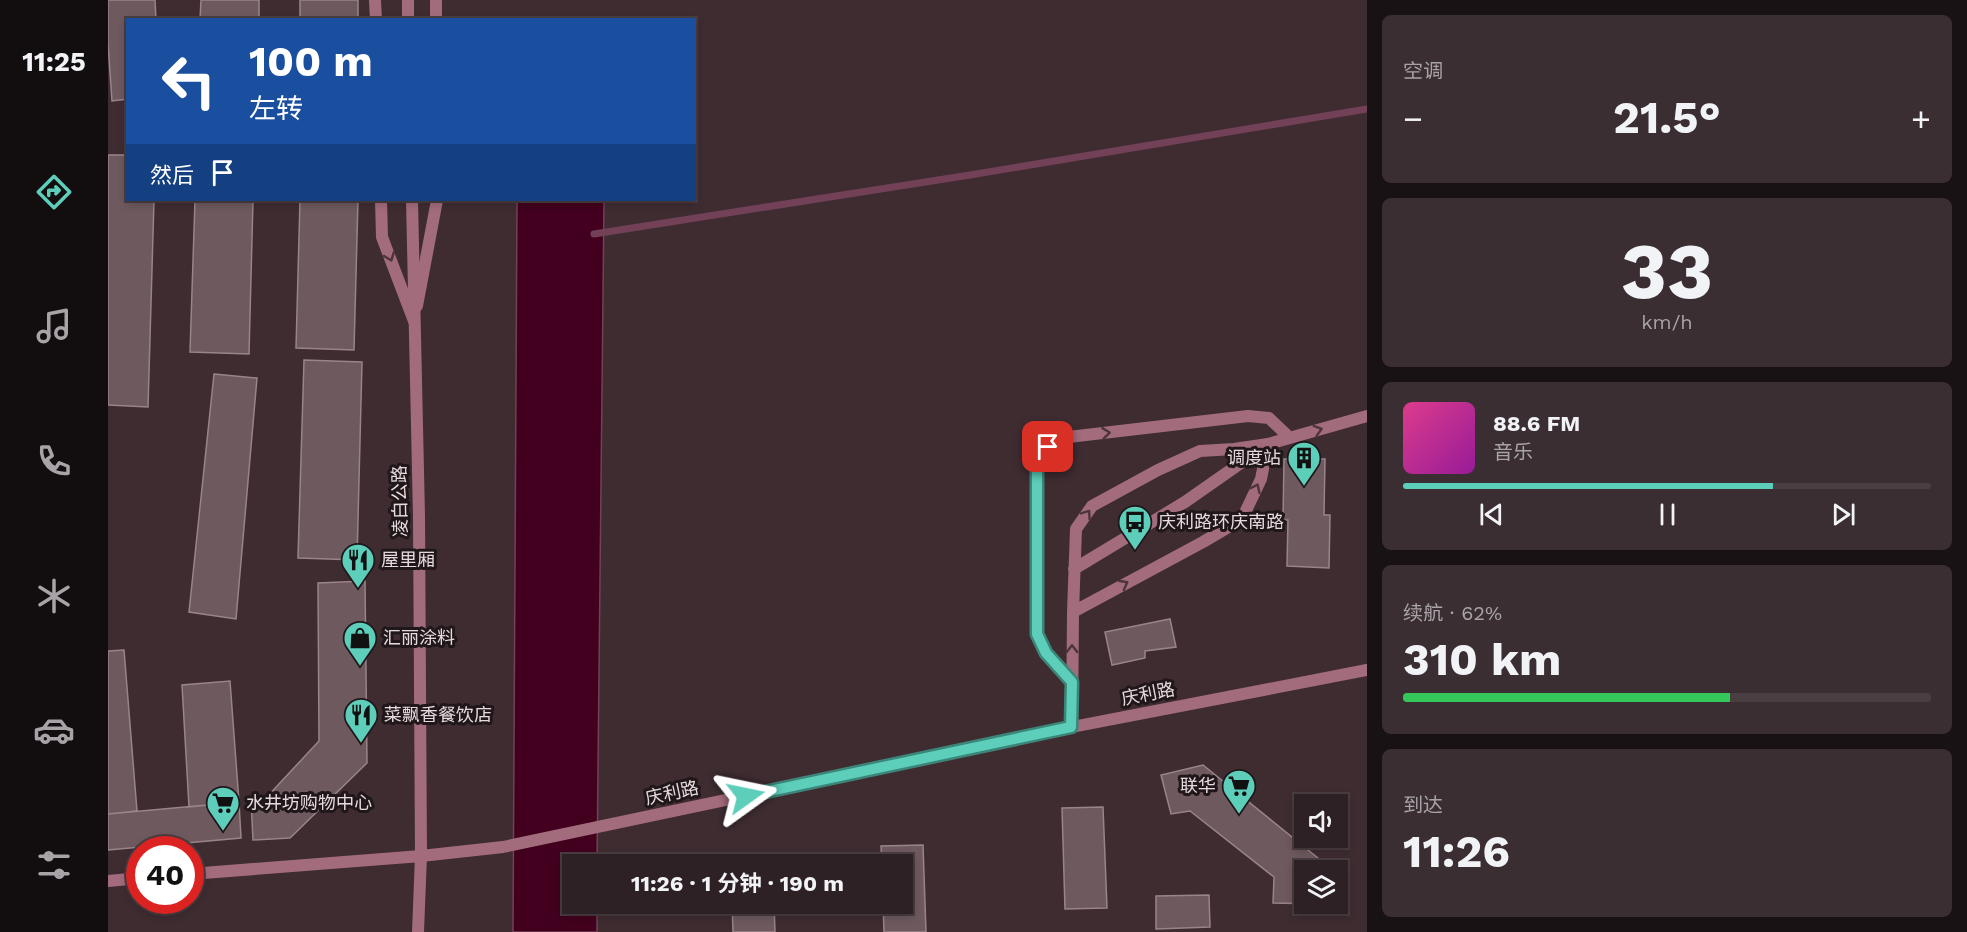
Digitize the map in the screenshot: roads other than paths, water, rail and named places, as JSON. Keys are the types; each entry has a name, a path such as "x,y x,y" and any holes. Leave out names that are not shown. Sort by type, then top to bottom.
{"street":[{"path":"375,0 376,18"},
{"path":"408,0 408,18"},
{"path":"436,0 436,18"},
{"name":"凌白公路","path":"381,201 382,237 414,322"},
{"name":"凌白公路","path":"412,201 419,528 421,856 418,932"},
{"name":"凌白公路","path":"414,322 437,201"},
{"path":"1072,682 1046,653 1037,634 1037,468 1048,447 1060,438 1248,416 1269,418 1290,438"},
{"path":"1071,727 1076,529 1092,506 1158,470 1200,451 1269,444 1367,416"},
{"path":"1074,569 1185,502 1269,444"},
{"path":"1073,612 1242,519 1261,479 1269,444"},
{"name":"庆利路","path":"204,873 421,856 503,847 1071,727 1367,670"},
{"path":"108,881 126,879"}],"waterway":[{"path":"594,234 1367,109"}],"place":[{"name":"调度站","path":"1304,487"},
{"name":"庆利路环庆南路","path":"1135,551"},
{"name":"屋里厢","path":"358,589"},
{"name":"汇丽涂料","path":"360,667"},
{"name":"菜飘香餐饮店","path":"361,744"},
{"name":"联华","path":"1239,815"},
{"name":"水井坊购物中心","path":"223,832"}]}
